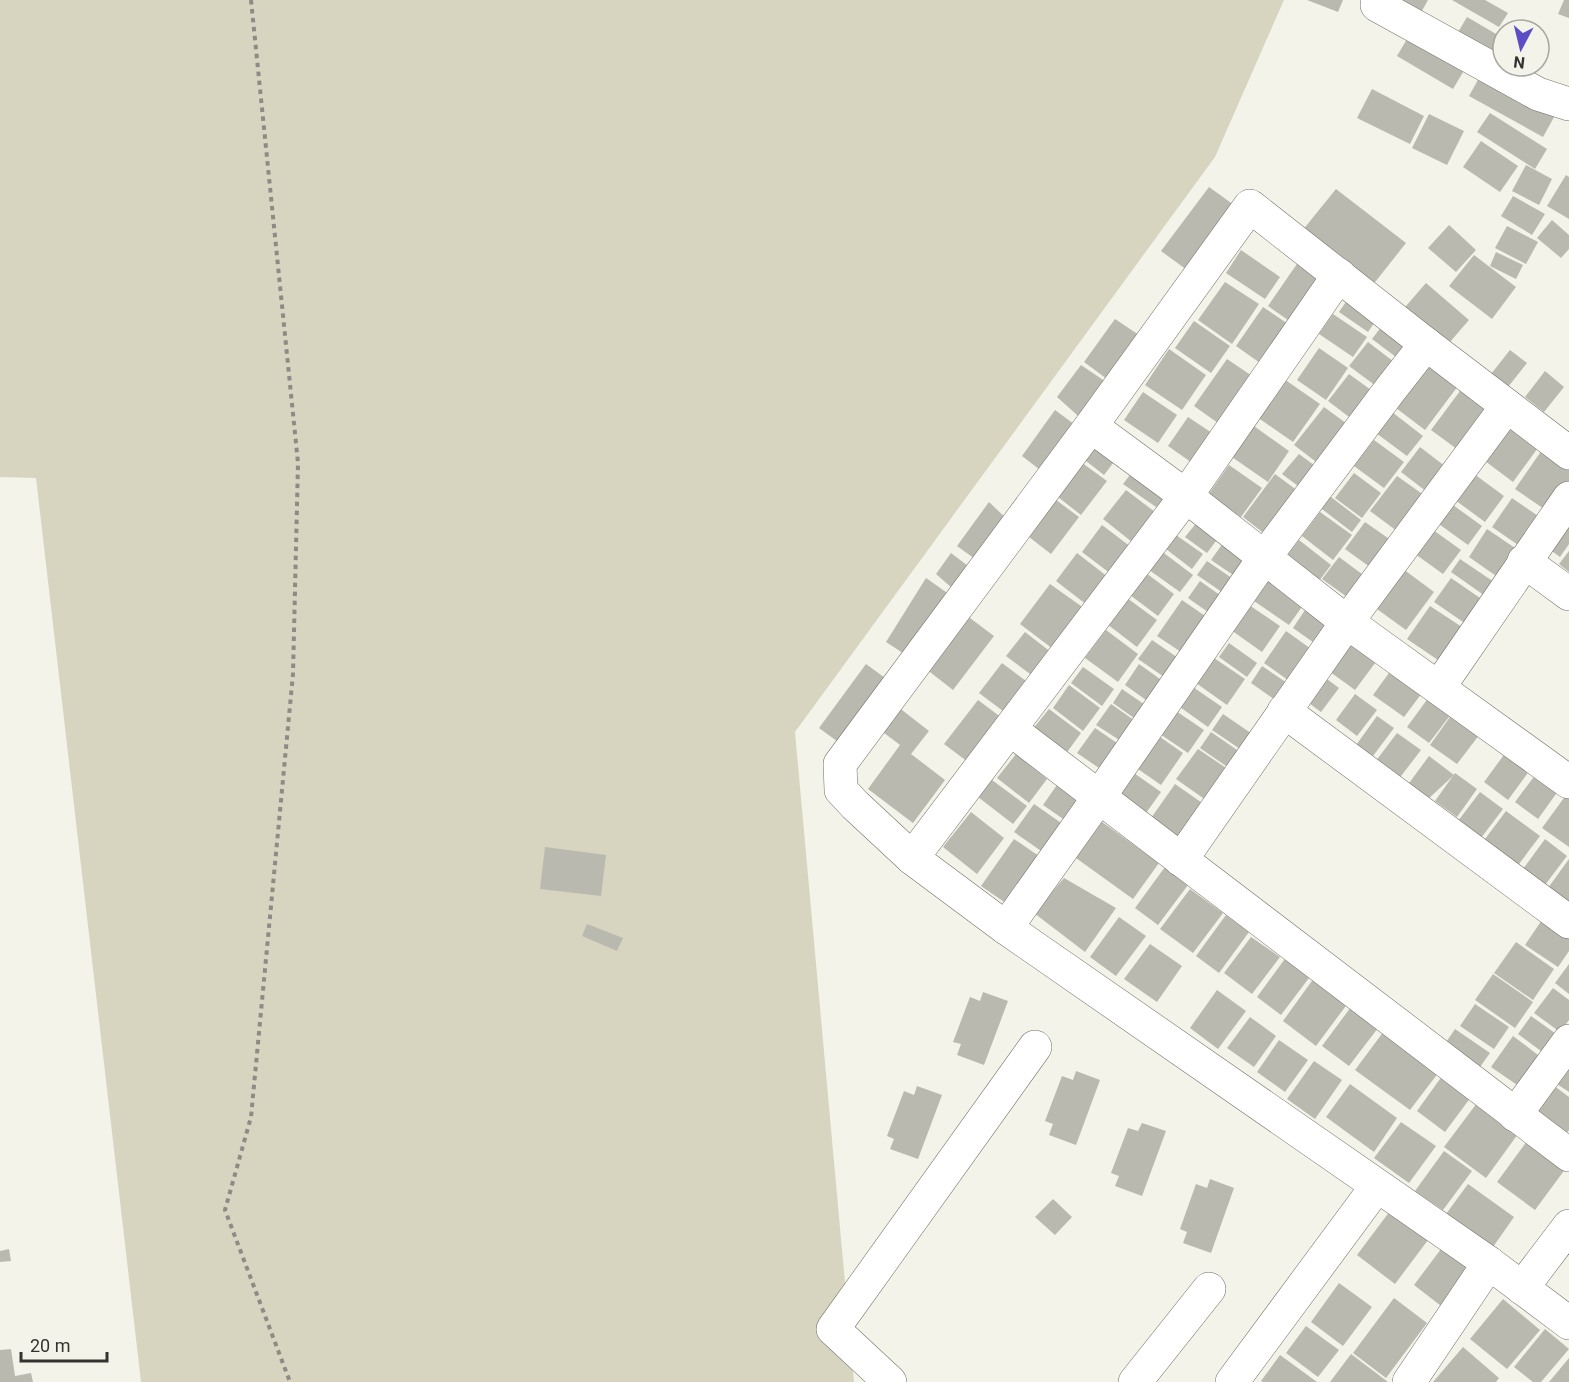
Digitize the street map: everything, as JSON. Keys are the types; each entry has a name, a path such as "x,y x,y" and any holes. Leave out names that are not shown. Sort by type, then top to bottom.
{"street":[{"path":"1377,5 1538,94 1569,104"},
{"path":"1569,453 1250,206 1091,426 840,764 841,790 912,858 1006,927 1489,1263 1569,1323"},
{"path":"912,858 1186,496 1340,275"},
{"path":"1006,927 1264,558 1426,344"},
{"path":"1181,860 1347,622 1507,406"},
{"path":"1091,426 1186,496 1347,622 1569,782"},
{"path":"1439,687 1569,498"},
{"path":"1524,561 1569,594"},
{"path":"1284,711 1569,922"},
{"path":"1010,729 1569,1155"},
{"path":"1515,1115 1569,1041"},
{"path":"890,1382 833,1329 1035,1047"},
{"path":"1232,1382 1377,1186"},
{"path":"1522,1288 1569,1226"},
{"path":"1408,1382 1489,1263"},
{"path":"1136,1382 1209,1289"}],"path":[{"path":"251,0 298,475 293,674 251,1117 225,1210 290,1382"}],"shaded area":[{"path":"0,0 1284,0 1215,157 795,732 854,1382 141,1382 36,478 0,477"}],"building":[{"path":"1307,0 1343,0 1338,12"},
{"path":"1385,0 1428,0 1418,18"},
{"path":"1452,0 1485,0 1508,13 1505,18 1491,18 1491,22"},
{"path":"1564,0 1569,0 1569,18 1558,14"},
{"path":"1467,17 1491,31 1491,59 1454,39"},
{"path":"1413,29 1469,62 1453,89 1397,56"},
{"path":"1484,69 1491,73 1491,78 1500,78 1558,110 1543,137 1469,96"},
{"path":"1372,89 1424,116 1410,144 1357,118"},
{"path":"1490,113 1547,149 1535,169 1477,132"},
{"path":"1429,114 1464,131 1447,165 1412,148"},
{"path":"1481,141 1518,166 1500,192 1463,167"},
{"path":"1526,165 1552,179 1539,205 1512,191"},
{"path":"1566,175 1569,177 1569,219 1547,206"},
{"path":"1209,187 1234,205 1187,270 1161,251"},
{"path":"1336,189 1406,243 1372,286 1302,231"},
{"path":"1513,196 1545,214 1532,235 1501,216"},
{"path":"1552,220 1569,235 1569,249 1561,258 1537,238"},
{"path":"1449,225 1476,250 1456,272 1428,248"},
{"path":"1507,226 1538,242 1526,264 1495,248"},
{"path":"1241,250 1280,277 1265,299 1226,273"},
{"path":"1496,252 1523,265 1516,279 1490,266"},
{"path":"1474,255 1516,287 1492,319 1449,286"},
{"path":"1299,261 1330,282 1298,327 1268,306"},
{"path":"1225,282 1259,304 1232,344 1198,320"},
{"path":"1426,283 1469,320 1443,350 1400,313"},
{"path":"1352,293 1381,313 1368,332 1339,312"},
{"path":"1263,307 1297,330 1270,370 1236,346"},
{"path":"1333,314 1367,337 1353,357 1319,334"},
{"path":"1388,318 1416,339 1400,360 1372,339"},
{"path":"1115,319 1145,339 1107,379 1084,362"},
{"path":"1194,321 1230,346 1211,373 1175,348"},
{"path":"1368,342 1398,365 1380,389 1349,366"},
{"path":"1319,348 1348,368 1326,400 1297,380"},
{"path":"1169,349 1206,375 1182,410 1145,385"},
{"path":"1510,350 1527,363 1508,387 1491,374"},
{"path":"1428,357 1461,382 1425,430 1392,405"},
{"path":"1227,359 1258,380 1225,428 1194,406"},
{"path":"1081,365 1112,386 1086,423 1057,397"},
{"path":"1545,371 1564,387 1544,412 1525,397"},
{"path":"1349,374 1378,395 1357,423 1328,401"},
{"path":"1284,379 1320,404 1293,442 1257,417"},
{"path":"1463,387 1493,409 1461,452 1431,430"},
{"path":"1143,392 1177,415 1158,443 1124,420"},
{"path":"1324,407 1354,429 1324,468 1294,445"},
{"path":"1055,410 1082,430 1048,476 1022,456"},
{"path":"1392,412 1423,436 1407,456 1376,433"},
{"path":"1188,417 1218,437 1198,467 1168,446"},
{"path":"1505,418 1540,445 1513,482 1477,455"},
{"path":"1251,424 1289,451 1268,482 1229,455"},
{"path":"1092,436 1120,454 1104,475 1077,454"},
{"path":"1374,440 1404,462 1384,488 1354,466"},
{"path":"1420,447 1450,470 1431,495 1401,472"},
{"path":"1544,447 1569,465 1569,485 1550,513 1515,489"},
{"path":"1299,454 1318,468 1302,489 1282,474"},
{"path":"1074,457 1107,481 1081,515 1049,490"},
{"path":"1229,465 1262,488 1241,517 1208,495"},
{"path":"1133,471 1167,496 1156,507 1123,484"},
{"path":"1470,471 1504,496 1485,522 1451,497"},
{"path":"1354,473 1381,493 1362,518 1335,498"},
{"path":"1275,474 1302,494 1270,538 1243,517"},
{"path":"1397,476 1428,498 1401,534 1370,511"},
{"path":"1126,490 1155,512 1132,542 1103,519"},
{"path":"1048,494 1079,517 1051,554 1020,530"},
{"path":"1327,494 1361,520 1352,532 1318,506"},
{"path":"1512,498 1541,518 1521,547 1492,527"},
{"path":"1446,500 1482,526 1468,545 1432,519"},
{"path":"989,502 1012,524 982,564 957,546"},
{"path":"1320,512 1352,535 1333,560 1302,536"},
{"path":"1198,521 1219,537 1207,553 1185,537"},
{"path":"1365,522 1395,543 1374,570 1345,549"},
{"path":"1102,525 1131,547 1111,574 1082,552"},
{"path":"1569,525 1569,544 1560,557 1545,546"},
{"path":"1429,527 1461,550 1443,574 1411,551"},
{"path":"1487,529 1518,550 1499,578 1469,557"},
{"path":"1176,535 1203,554 1192,569 1166,549"},
{"path":"1299,540 1331,565 1316,585 1283,561"},
{"path":"1223,543 1254,564 1242,581 1211,560"},
{"path":"1156,547 1193,575 1180,592 1142,565"},
{"path":"1569,551 1569,572 1559,564"},
{"path":"951,553 976,572 960,595 936,574"},
{"path":"1077,553 1108,577 1087,605 1056,581"},
{"path":"1339,557 1370,580 1354,602 1322,579"},
{"path":"1460,559 1497,584 1488,598 1451,572"},
{"path":"1207,561 1242,585 1232,599 1197,575"},
{"path":"1399,566 1434,592 1406,630 1370,604"},
{"path":"1271,570 1309,597 1289,625 1251,599"},
{"path":"1146,573 1174,594 1158,616 1130,595"},
{"path":"926,578 956,599 912,659 886,642"},
{"path":"1451,578 1483,600 1466,624 1434,602"},
{"path":"1200,581 1227,600 1215,617 1188,598"},
{"path":"1050,584 1088,611 1057,652 1020,624"},
{"path":"1127,598 1157,620 1137,647 1107,624"},
{"path":"1182,600 1208,618 1184,654 1157,636"},
{"path":"1311,601 1338,620 1320,647 1293,628"},
{"path":"1249,605 1280,626 1262,652 1231,630"},
{"path":"1430,606 1462,627 1438,660 1407,639"},
{"path":"962,612 994,636 953,690 921,665"},
{"path":"1106,630 1138,654 1118,682 1085,658"},
{"path":"1286,631 1314,651 1292,683 1264,663"},
{"path":"1025,632 1056,656 1038,680 1006,656"},
{"path":"1348,636 1381,655 1355,690 1322,666"},
{"path":"1152,640 1184,662 1170,681 1138,659"},
{"path":"1229,643 1257,663 1247,677 1219,657"},
{"path":"1214,658 1245,679 1227,705 1196,683"},
{"path":"1002,663 1030,684 1007,714 979,693"},
{"path":"866,664 892,683 845,747 819,728"},
{"path":"1139,664 1167,684 1153,705 1125,685"},
{"path":"1262,666 1293,687 1281,704 1251,683"},
{"path":"1394,666 1425,689 1404,717 1373,695"},
{"path":"1083,667 1114,689 1102,706 1071,683"},
{"path":"1316,671 1339,688 1321,712 1298,695"},
{"path":"1069,685 1100,708 1083,731 1053,708"},
{"path":"1190,685 1222,707 1208,727 1177,705"},
{"path":"1122,689 1151,709 1141,723 1113,703"},
{"path":"1355,694 1377,710 1357,736 1336,720"},
{"path":"1429,697 1452,713 1429,743 1407,727"},
{"path":"978,700 1006,721 972,765 944,744"},
{"path":"893,703 929,731 911,754 945,780 913,823 868,789 900,745 875,726"},
{"path":"1111,704 1141,725 1127,745 1096,725"},
{"path":"1049,709 1081,733 1065,755 1032,730"},
{"path":"1455,710 1483,730 1457,764 1430,745"},
{"path":"1176,711 1204,730 1188,753 1160,734"},
{"path":"1223,714 1258,738 1246,753 1212,730"},
{"path":"1377,716 1394,728 1370,760 1354,748"},
{"path":"1095,728 1120,745 1102,770 1077,753"},
{"path":"1211,732 1240,752 1229,768 1200,748"},
{"path":"1397,733 1421,750 1398,780 1375,762"},
{"path":"1160,737 1183,753 1161,785 1138,769"},
{"path":"1509,748 1533,766 1508,800 1484,782"},
{"path":"1198,749 1232,772 1210,803 1176,779"},
{"path":"1016,754 1047,779 1029,803 997,778"},
{"path":"1429,756 1454,775 1427,800 1407,786"},
{"path":"1539,770 1561,787 1538,819 1515,802"},
{"path":"1131,771 1161,792 1141,820 1111,799"},
{"path":"1455,773 1477,789 1457,817 1435,801"},
{"path":"992,780 1027,806 1013,824 978,797"},
{"path":"1059,782 1085,800 1069,823 1043,805"},
{"path":"1175,784 1208,807 1183,844 1149,821"},
{"path":"1569,791 1569,847 1542,828"},
{"path":"1480,792 1503,809 1481,838 1458,821"},
{"path":"1034,804 1067,827 1047,855 1014,832"},
{"path":"1506,811 1540,836 1516,868 1482,843"},
{"path":"971,812 1004,838 977,874 943,847"},
{"path":"1102,822 1159,863 1133,899 1076,858"},
{"path":"1014,839 1049,863 1016,910 981,886"},
{"path":"1545,839 1567,856 1545,885 1523,869"},
{"path":"545,847 606,855 601,896 540,889"},
{"path":"1569,859 1569,904 1548,888"},
{"path":"1165,867 1188,885 1158,925 1135,908"},
{"path":"1064,878 1116,908 1085,952 1034,913"},
{"path":"1190,889 1223,913 1193,953 1160,929"},
{"path":"1548,911 1569,926 1569,951 1558,967 1525,945"},
{"path":"1226,915 1249,932 1219,973 1196,956"},
{"path":"1119,917 1146,936 1116,976 1090,957"},
{"path":"587,924 623,938 617,951 582,936"},
{"path":"1251,937 1280,957 1252,994 1224,973"},
{"path":"1516,942 1554,969 1533,1000 1494,973"},
{"path":"1150,944 1182,966 1157,1002 1124,979"},
{"path":"1287,956 1312,974 1281,1015 1257,997"},
{"path":"1569,964 1569,994 1555,983"},
{"path":"1493,974 1533,1002 1515,1028 1475,1000"},
{"path":"1314,978 1348,1003 1316,1046 1283,1021"},
{"path":"1553,988 1569,1000 1569,1020 1560,1032 1534,1013"},
{"path":"1217,990 1246,1011 1218,1049 1190,1028"},
{"path":"983,992 1008,1001 984,1065 957,1055 961,1044 953,1042 970,997 980,1001"},
{"path":"1475,1004 1509,1027 1494,1049 1460,1026"},
{"path":"1351,1007 1378,1028 1349,1066 1322,1046"},
{"path":"1531,1016 1559,1036 1545,1054 1518,1034"},
{"path":"1250,1017 1276,1036 1254,1067 1227,1048"},
{"path":"1390,1023 1445,1064 1410,1110 1355,1070"},
{"path":"1455,1029 1490,1053 1475,1074 1441,1050"},
{"path":"1513,1036 1542,1058 1520,1087 1491,1067"},
{"path":"1279,1040 1308,1060 1285,1092 1257,1072"},
{"path":"1314,1061 1342,1080 1315,1119 1287,1099"},
{"path":"1569,1062 1569,1092 1554,1082"},
{"path":"1076,1071 1100,1080 1076,1145 1049,1135 1053,1124 1045,1121 1062,1076 1073,1080"},
{"path":"1445,1072 1474,1093 1445,1132 1417,1111"},
{"path":"1350,1084 1397,1118 1374,1152 1326,1117"},
{"path":"1553,1085 1569,1097 1569,1130 1564,1137 1532,1112"},
{"path":"917,1086 942,1095 918,1159 890,1149 894,1139 887,1136 904,1091 914,1095"},
{"path":"1477,1103 1518,1134 1486,1178 1444,1147"},
{"path":"1401,1122 1436,1146 1409,1183 1374,1158"},
{"path":"1142,1123 1166,1131 1142,1196 1115,1186 1119,1176 1111,1173 1128,1128 1138,1131"},
{"path":"1533,1133 1569,1164 1535,1210 1497,1182"},
{"path":"1444,1151 1472,1171 1443,1210 1415,1191"},
{"path":"1210,1179 1234,1188 1211,1253 1183,1243 1187,1232 1180,1229 1196,1184 1207,1188"},
{"path":"1468,1184 1514,1217 1493,1247 1446,1214"},
{"path":"1053,1199 1072,1217 1055,1235 1035,1217"},
{"path":"1390,1211 1428,1240 1395,1284 1357,1255"},
{"path":"1444,1245 1476,1268 1445,1309 1414,1285"},
{"path":"9,1249 11,1261 0,1262 0,1251"},
{"path":"1339,1283 1372,1307 1343,1346 1311,1322"},
{"path":"1394,1298 1427,1323 1386,1378 1353,1353"},
{"path":"1503,1299 1540,1330 1507,1369 1470,1339"},
{"path":"1306,1326 1339,1350 1318,1377 1286,1353"},
{"path":"1545,1329 1569,1349 1541,1382 1533,1382 1514,1367"},
{"path":"1463,1347 1499,1378 1496,1382 1433,1382"},
{"path":"11,1349 15,1376 31,1373 33,1382 0,1382 0,1350"},
{"path":"1351,1354 1388,1382 1330,1382"},
{"path":"1280,1355 1317,1382 1261,1381"},
{"path":"1569,1358 1569,1382 1549,1382"}]}
